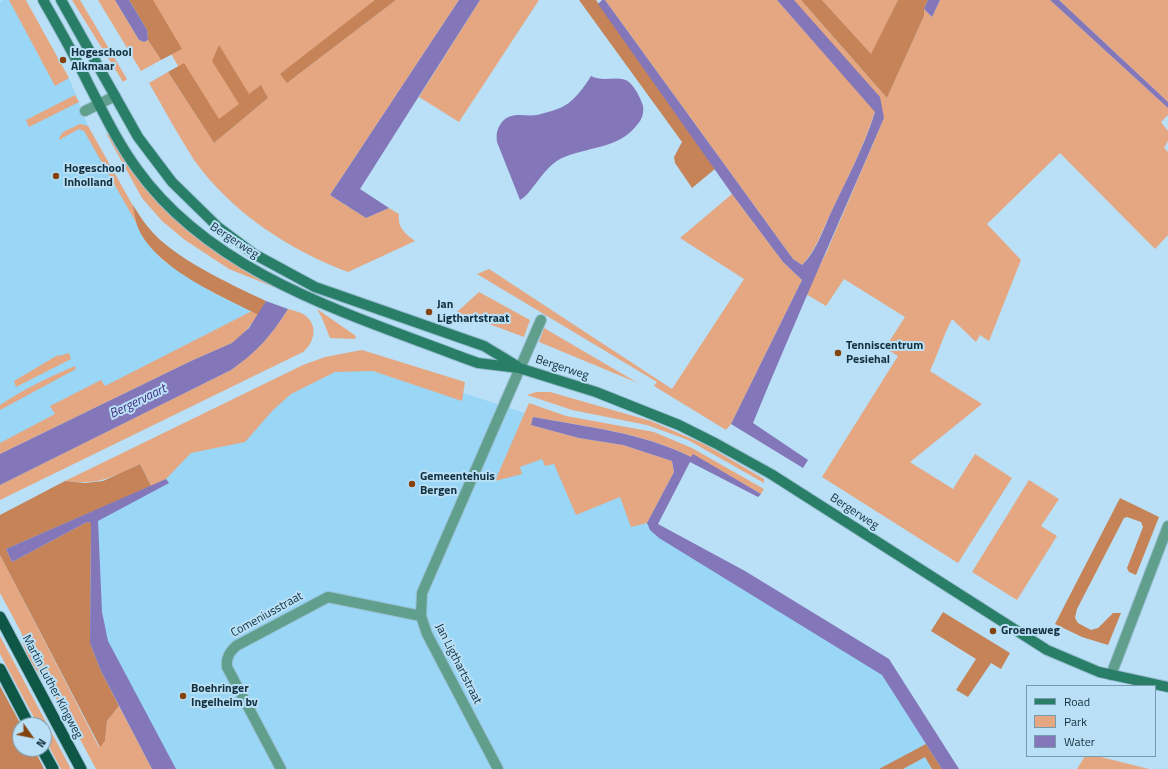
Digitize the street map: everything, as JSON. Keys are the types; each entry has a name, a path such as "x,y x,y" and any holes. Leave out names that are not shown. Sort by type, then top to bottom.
{"highway":[{"name":"Martin Luther Kingweg","path":"0,617 81,769"},
{"path":"0,670 25,717"},
{"path":"46,757 53,769"}],"main road":[{"name":"Bergerweg","path":"43,0 124,150 149,186 190,226 229,255 303,294 478,363 519,368 596,392 659,416 715,442 771,474 1047,650 1086,668 1168,687"},
{"name":"Bergerweg","path":"61,0 138,137 172,182 218,227 254,254 319,289 484,346 519,368"}],"street":[{"path":"85,110 115,96"},
{"name":"Bergerweg","path":"519,368 541,320"},
{"name":"Jan Ligthartstraat","path":"498,769 437,654 421,616 422,593 482,458 519,368"},
{"path":"1111,675 1168,526"},
{"name":"Comeniusstraat","path":"281,769 227,667 228,656 231,650 328,597 421,616"}],"shaded area":[{"name":"Hogeschool Inholland","path":"3,0 15,0 69,78 88,126 138,226 150,246 163,261 215,294 252,311 0,445 0,2"},
{"path":"129,0 153,0 182,49 161,60 148,40 147,30"},
{"path":"375,0 396,0 287,83 280,74"},
{"path":"579,0 596,0 715,169 692,188 675,163 674,157 682,142"},
{"path":"801,0 822,0 871,54 898,0 928,0 924,9 924,16 887,98"},
{"path":"219,45 249,94 261,85 268,98 214,143 168,72 184,63 219,119 239,104 212,61"},
{"path":"132,204 148,227 171,249 203,269 266,301 259,315 189,279 157,254 145,240 137,225"},
{"path":"323,367 388,368 594,436 654,527 885,665 952,769 162,769 99,636 93,496"},
{"path":"140,464 151,486 6,549 12,562 87,522 91,523 90,643 101,671 119,706 107,721 105,741 100,747 0,555 0,515 65,481 85,483 103,481"},
{"path":"1120,498 1159,517 1136,575 1129,572 1127,568 1143,527 1141,522 1127,517 1124,518 1077,609 1075,618 1078,623 1091,630 1098,628 1113,613 1121,613 1108,645 1082,637 1055,624"},
{"path":"943,612 1010,653 1001,669 991,663 968,697 956,690 976,659 931,631"},
{"path":"0,686 17,717 12,717 12,757 38,757 44,769 0,769"},
{"path":"926,744 942,769 932,769 925,757 903,769 879,769"}],"green space":[{"path":"9,0 26,0 69,78 55,86"},
{"path":"72,0 80,0 127,79 123,82"},
{"path":"98,0 115,0 139,40 144,42 148,40 161,60 141,71"},
{"path":"140,0 385,0 287,83 396,0 459,0 330,195 366,218 389,208 399,214 399,223 402,230 415,241 348,272 304,253 283,241 243,212 225,196 194,160 149,83 168,72 214,143 268,98 216,132"},
{"path":"480,0 539,0 459,122 419,97"},
{"path":"605,0 777,0 875,111 860,152 811,254 802,265 793,259"},
{"path":"794,0 801,0 887,98 924,16 924,9 932,17 940,0 1050,0 1168,108 1168,115 1161,122 1168,131 1168,141 1164,148 1168,152 1168,235 1155,249 1060,153 987,224 1021,260 989,341 980,335 976,342 952,319 930,371 982,404 910,462 953,489 975,454 1012,478 958,563 822,477 898,356 885,348 905,317 844,279 826,306 806,294 827,251 884,118"},
{"path":"822,0 898,0 871,55"},
{"path":"1059,0 1168,0 1168,102"},
{"path":"75,95 79,102 29,127 26,120"},
{"path":"80,124 88,126 132,204 138,226 84,131 79,129 59,140 63,132"},
{"path":"106,133 117,144 128,163 155,199 169,214 200,240 216,251 286,292 229,269 185,240 162,221 142,198"},
{"path":"732,194 783,262 802,280 731,424 726,430 654,386 657,382 477,274 489,269 672,389 744,279 680,238"},
{"path":"479,292 530,320 524,337 457,312"},
{"path":"288,309 303,314 308,318 313,328 314,333 310,343 303,352 0,500 0,485 231,370 263,343"},
{"path":"317,309 356,336 355,339 330,338"},
{"path":"252,311 259,315 241,337 232,343 191,361 0,454 0,443 55,414 50,406 101,380 105,386"},
{"path":"544,328 638,383 539,342"},
{"path":"362,350 465,382 462,401 373,371 335,372 291,394 273,410 245,442 191,453 166,479 151,486 140,464 112,477 96,481 65,481 303,365 325,357"},
{"path":"69,353 71,359 16,387 14,381 58,355"},
{"path":"75,366 76,369 0,410 0,405 18,394"},
{"path":"536,392 550,392 651,421 706,445 764,479 764,483 688,440 647,425 572,410 527,395"},
{"path":"529,403 566,416 654,432 692,448 764,489 761,494 693,455 691,457 634,436 594,427 533,417 531,425 579,438 623,445 672,461 674,472 647,523 631,527 620,497 576,515 554,464 545,466 542,459 520,467 522,474 495,481"},
{"path":"1029,480 1059,499 1041,526 1057,536 1017,600 972,572"},
{"path":"0,555 99,747 105,741 107,721 119,706 152,769 96,769 63,709 38,673 26,652 22,634 0,593"},
{"path":"0,636 43,717 34,717 0,654"},
{"path":"52,733 71,769 61,769 52,752"},
{"path":"1084,757 1101,757 1149,769 1077,769"}],"water":[{"path":"115,0 129,0 147,30 148,40 144,42 139,40"},
{"path":"459,0 480,0 360,189 389,208 366,218 330,195"},
{"path":"602,0 605,0 793,259 802,265 811,255 818,242 860,152 875,112 777,0 794,0 880,97 884,118 753,423 808,460 803,468 731,424 802,280 783,262 732,194 598,4"},
{"path":"928,0 940,0 932,17 924,9"},
{"path":"1050,0 1059,0 1168,102 1168,108"},
{"path":"591,76 601,79 621,79 629,82 638,93 643,106 643,114 640,121 621,139 560,159 542,175 528,193 520,200 497,142 499,127 502,122 514,115 537,115 564,106 576,97"},
{"name":"Bergervaart","path":"266,301 288,309 263,343 231,370 0,485 0,454 191,361 232,343 249,328"},
{"path":"533,417 613,431 653,442 691,457 693,454 761,494 758,497 690,462 658,524 745,571 889,659 959,769 942,769 882,675 659,538 650,530 647,523 674,472 672,461 623,445 579,438 531,425"},
{"path":"166,479 169,483 98,521 102,612 108,641 176,769 152,769 101,671 90,643 91,523 87,522 12,562 6,549"}],"place":[{"name":"Hogeschool Alkmaar","path":"63,60"},
{"name":"Hogeschool Inholland","path":"56,176"},
{"name":"Jan Ligthartstraat","path":"429,312"},
{"name":"Tenniscentrum Pesiehal","path":"838,353"},
{"name":"Gemeentehuis Bergen","path":"412,484"},
{"name":"Groeneweg","path":"993,631"},
{"name":"Boehringer Ingelheim bv","path":"183,696"}]}
